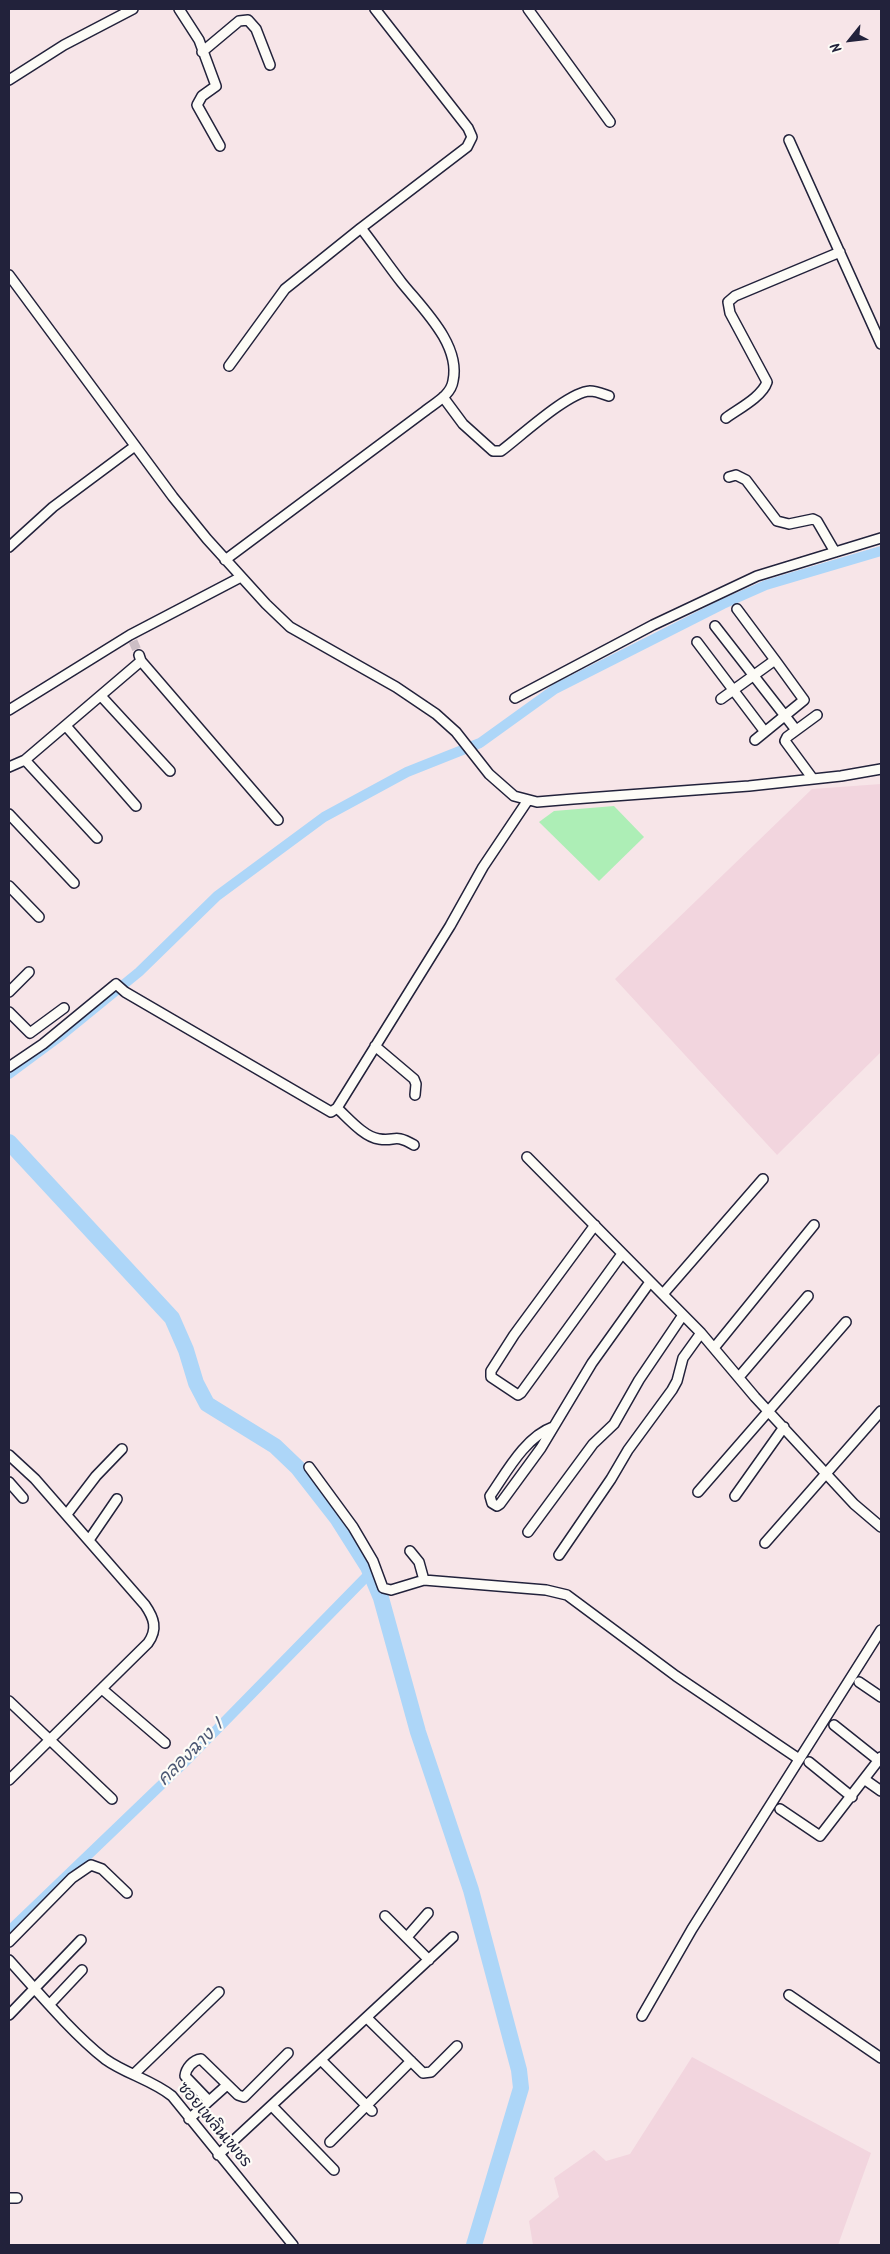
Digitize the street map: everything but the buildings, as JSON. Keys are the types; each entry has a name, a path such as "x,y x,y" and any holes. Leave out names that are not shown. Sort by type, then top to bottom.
{"street":[{"path":"9,80 64,45 133,9"},
{"path":"178,9 199,40 216,86 202,96 196,105 220,146"},
{"path":"229,366 285,289 467,147 472,137 468,128 375,9"},
{"path":"528,9 610,122"},
{"path":"202,52 239,21 248,20 256,29 270,65"},
{"path":"789,140 881,344"},
{"path":"231,556 443,397 453,383 455,366 447,345 428,314 362,228"},
{"path":"726,418 765,388 767,382 730,313 728,302 731,298 840,252"},
{"path":"9,275 173,497 231,556 241,578 290,626 436,714 505,789 514,796 528,800 574,800 813,779 881,768"},
{"path":"443,397 464,424 494,451 501,451 562,403 579,393 591,391 609,396"},
{"path":"9,548 53,507 134,446"},
{"path":"729,476 736,475 746,480 777,521 789,524 813,519 817,521 835,552"},
{"path":"515,698 653,626 757,576 881,538"},
{"path":"9,710 131,638 241,578"},
{"path":"737,609 804,700 754,740"},
{"path":"715,626 796,730"},
{"path":"697,642 765,732"},
{"path":"9,767 25,760 66,726 101,696 140,658 278,820"},
{"path":"721,699 775,660"},
{"path":"101,696 170,772"},
{"path":"813,779 785,741 796,730 817,715"},
{"path":"66,726 136,806"},
{"path":"25,760 97,838"},
{"path":"9,1067 43,1044 116,984 125,992 331,1112 337,1108 450,926 483,867 528,800"},
{"path":"9,814 74,882"},
{"path":"9,886 39,917"},
{"path":"9,992 29,972"},
{"path":"9,1012 30,1033 64,1008"},
{"path":"375,1046 414,1079 415,1095"},
{"path":"337,1108 371,1137 381,1140 402,1138 414,1145"},
{"path":"527,1156 701,1333 768,1412 854,1504 881,1527"},
{"path":"663,1294 763,1179"},
{"path":"594,1225 514,1335 491,1371 491,1376 518,1395 521,1393 622,1254"},
{"path":"714,1348 814,1225"},
{"path":"553,1427 538,1434 530,1442 490,1496 492,1503 497,1506 500,1504 553,1427 592,1363 650,1282"},
{"path":"739,1377 808,1296"},
{"path":"528,1532 593,1444 614,1424 639,1380 683,1316"},
{"path":"698,1492 846,1322"},
{"path":"559,1555 611,1480 628,1450 672,1390 677,1381 683,1358 701,1333"},
{"path":"765,1543 828,1474 881,1410"},
{"path":"735,1496 784,1427"},
{"path":"67,1514 96,1476 122,1449"},
{"path":"9,1455 35,1479 67,1514 145,1605 154,1623 153,1637 148,1643 9,1780"},
{"path":"309,1467 353,1527 373,1561 384,1588 391,1590 424,1580 559,1591 567,1594 669,1671 798,1759"},
{"path":"9,1482 23,1498"},
{"path":"89,1540 117,1499"},
{"path":"410,1551 419,1562 424,1580"},
{"path":"642,2016 692,1929 881,1630"},
{"path":"859,1682 881,1696"},
{"path":"102,1689 166,1743"},
{"path":"9,1701 112,1799"},
{"path":"780,1809 820,1836 880,1758 834,1725"},
{"path":"809,1762 852,1796"},
{"path":"864,1780 881,1791"},
{"path":"9,1942 72,1878 91,1865 102,1869 127,1893"},
{"path":"407,1937 428,1913"},
{"path":"385,1916 429,1960"},
{"path":"218,2155 322,2061 453,1937"},
{"path":"9,2015 81,1940"},
{"name":"ซอยเพลินเพชร","path":"9,1960 97,2052 118,2067 166,2092 294,2245"},
{"path":"50,2004 82,1970"},
{"path":"134,2074 220,1992"},
{"path":"789,1995 881,2058"},
{"path":"367,2018 423,2073 427,2074 457,2046"},
{"path":"208,2101 185,2076 186,2071 193,2062 201,2059 227,2085 244,2097 288,2053"},
{"path":"322,2061 369,2108"},
{"path":"330,2142 369,2108 410,2061"},
{"path":"189,2119 227,2085"},
{"path":"272,2106 334,2170"}],"shaded area":[{"path":"881,784 881,1052 777,1155 615,979 812,789"},
{"path":"692,2057 871,2153 838,2245 533,2245 529,2221 559,2197 554,2178 594,2150 606,2161 630,2154"}],"green space":[{"path":"614,806 644,837 599,881 539,822 554,811"}],"waterway":[{"path":"9,1074 63,1034 139,972 217,896 324,817 407,772 480,743 555,689 723,604 766,585 881,551"},
{"path":"9,1142 172,1318 186,1350 196,1383 207,1404 275,1446 298,1468 337,1518 368,1567 381,1598 418,1732 471,1890 519,2070 521,2088 474,2245"},
{"name":"คลองฉาง 1","path":"9,1931 184,1763 370,1573"}],"tunnel":[{"path":"133,641 139,655"}]}
